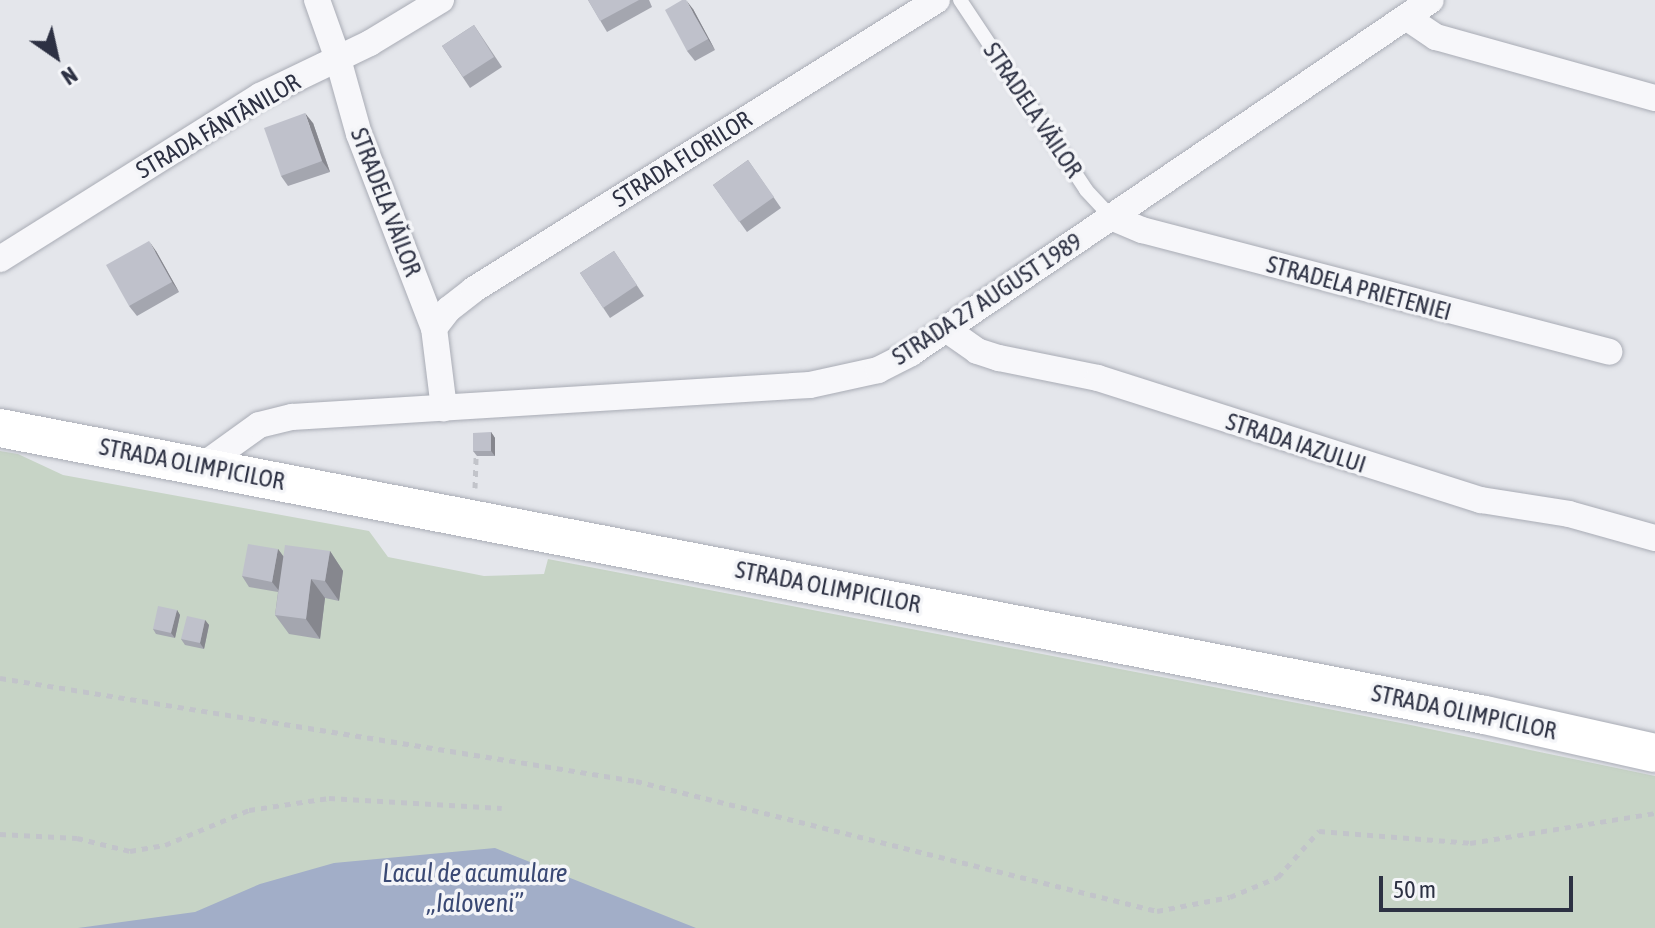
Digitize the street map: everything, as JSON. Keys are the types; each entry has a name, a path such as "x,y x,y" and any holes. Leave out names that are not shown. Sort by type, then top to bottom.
{"main road":[{"name":"STRADA OLIMPICILOR","path":"0,428 1485,715 1655,753"}],"street":[{"name":"STRADELA VĂILOR","path":"317,0 359,134 434,328 444,408"},
{"name":"STRADA FÂNTÂNILOR","path":"0,259 260,96 338,59 441,0"},
{"name":"STRADA FLORILOR","path":"434,328 449,309 473,290 937,0"},
{"name":"STRADA 27 AUGUST 1989","path":"202,466 236,439 270,423 292,417 835,381 878,370 946,329 1431,0"},
{"path":"1406,17 1436,37 1655,98"},
{"name":"STRADELA PRIETENIEI","path":"1111,217 1142,230 1609,352"},
{"name":"STRADA IAZULUI","path":"946,329 977,351 999,358 1098,378 1481,500 1569,514 1655,538"}],"lane":[{"name":"STRADELA VĂILOR","path":"960,0 1086,190 1111,217"}],"path":[{"path":"475,447 475,497"},
{"path":"0,678 636,781 1157,911 1230,897 1278,877 1319,831 1470,843 1655,813"},
{"path":"0,834 77,838 130,851 165,845 249,810 329,798 502,808"}],"green space":[{"path":"0,451 18,454 63,475 369,531 388,557 484,576 544,574 548,559 1406,724 1655,776 1655,928 0,928"}],"water":[{"name":"Lacul de acumulare „Ialoveni”","path":"495,848 696,928 78,928 195,912 260,884 334,863"}],"building":[{"path":"588,0 639,0 600,21"},
{"path":"686,0 708,39 687,51 665,10"},
{"path":"474,25 494,57 463,77 442,46"},
{"path":"305,113 322,161 281,176 264,128"},
{"path":"748,160 774,197 739,222 713,185"},
{"path":"149,241 172,282 129,306 106,265"},
{"path":"614,251 637,285 603,308 580,273"},
{"path":"491,432 491,451 473,451 473,433"},
{"path":"248,544 278,549 272,582 242,576"},
{"path":"285,545 330,551 325,581 311,579 306,619 275,615"},
{"path":"158,606 177,610 171,633 153,629"},
{"path":"187,616 205,620 200,643 181,639"}]}
